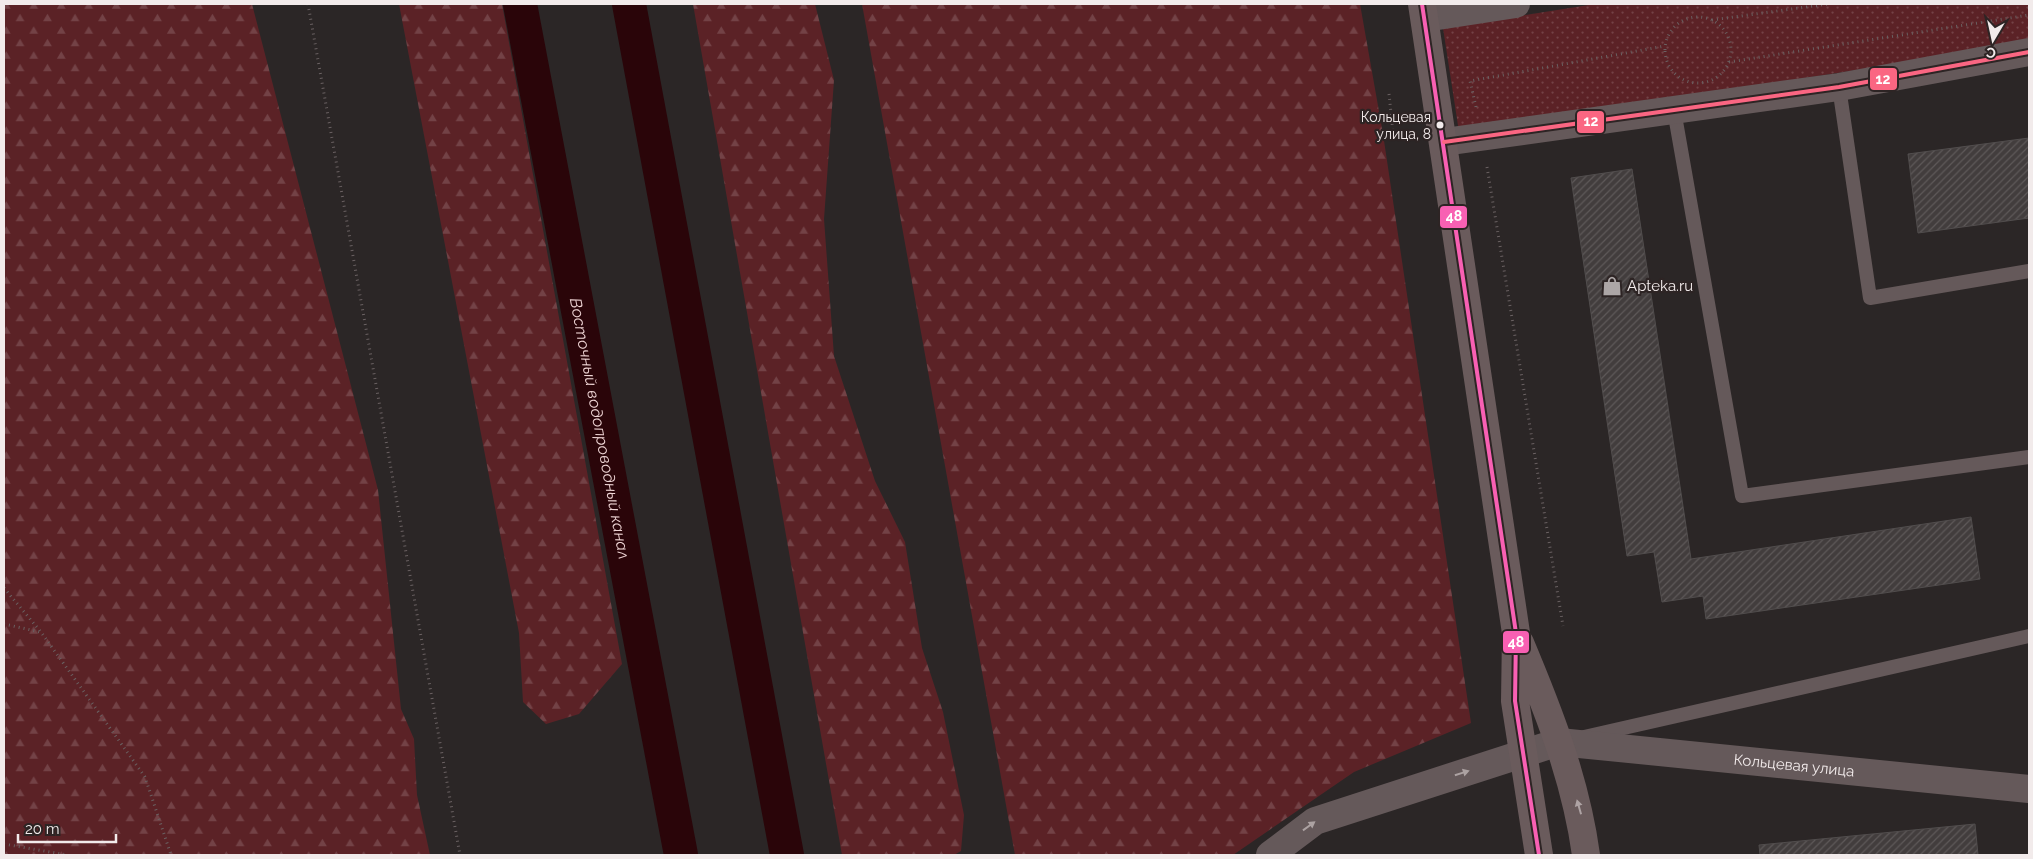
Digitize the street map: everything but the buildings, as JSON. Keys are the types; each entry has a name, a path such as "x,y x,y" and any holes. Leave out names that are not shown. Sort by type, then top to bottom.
{"street":[{"path":"1516,4 1424,11 1516,633 1515,701 1539,855"},
{"path":"1444,142 1839,87 2029,52"},
{"path":"1516,633 1559,742 1581,815 1586,855"},
{"path":"1270,855 1315,821 1559,742"},
{"name":"Кольцевая улица","path":"1559,742 2029,788"}],"lane":[{"path":"1839,87 1870,298 2029,271"},
{"path":"1674,110 1742,496 2029,457"},
{"path":"1559,742 2029,636"}],"path":[{"path":"308,4 460,855"},
{"path":"1712,20 1727,34 1730,43 1729,62 1724,71 1706,83 1685,81 1669,67 1665,57 1665,46 1670,32 1682,21 1692,18 1712,20 1828,4"},
{"path":"1729,62 2029,15"},
{"path":"1563,626 1482,137 1470,81 1665,46"},
{"path":"1389,94 1393,132"},
{"path":"4,588 41,632 145,777 171,855"},
{"path":"4,624 41,632"},
{"path":"4,844 67,855"}],"green space":[{"path":"4,4 252,4 378,490 401,709 414,739 417,795 430,855 4,855"},
{"path":"399,4 502,4 622,664 579,714 546,724 523,702 519,633"},
{"path":"693,4 815,4 834,80 824,219 834,356 875,481 905,542 922,648 943,712 964,815 961,851 954,855 842,855"},
{"path":"862,4 1360,4 1383,134 1471,723 1354,772 1233,855 1015,855"},
{"path":"1595,4 2029,4 2029,43 1459,132 1443,28"}],"waterway":[{"name":"Восточный водопроводный канал","path":"520,4 681,855"},
{"name":"Восточный водопроводный канал","path":"629,4 787,855"}],"transit line":[{"name":"48","path":"1422,4 1516,633 1515,701 1539,855"},
{"name":"12","path":"1444,142 1839,87 2029,52"}],"place":[{"name":"Кольцевая улица, 8","path":"1440,125"},
{"name":"Apteka.ru","path":"1612,286"}]}
